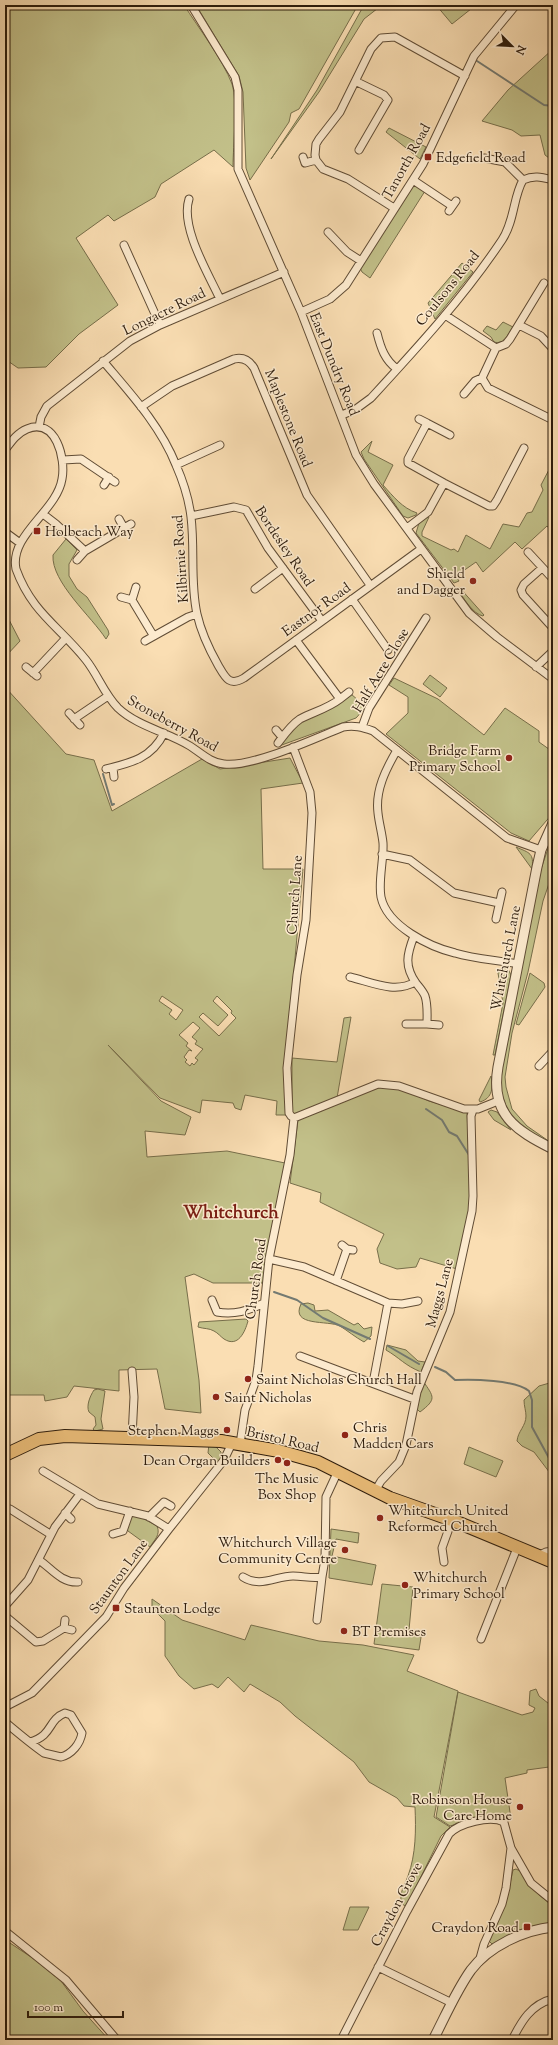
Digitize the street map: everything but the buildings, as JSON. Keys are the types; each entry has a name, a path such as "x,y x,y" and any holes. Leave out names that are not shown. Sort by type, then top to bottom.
{"highway":[{"name":"Bristol Road","path":"5,1455 32,1442 52,1436 132,1437 236,1443 299,1455 338,1471 375,1491 452,1520 553,1562"}],"street":[{"name":"East Dundry Road","path":"191,5 235,77 238,90 238,169 284,272 342,415 356,455 374,484 469,613 553,679"},
{"name":"Tanorth Road","path":"300,312 330,298 340,291 361,261 423,164 477,52 514,6"},
{"path":"394,208 348,179 323,169 316,160 316,144 340,112 357,82 374,44 381,38 390,36 398,39 465,76"},
{"path":"357,82 384,95 388,100 359,150"},
{"path":"484,158 505,162 523,180 531,176 538,176 553,180"},
{"path":"305,163 316,160"},
{"path":"413,180 452,206"},
{"name":"Coulsons Road","path":"342,415 364,404 445,315 502,240 513,217 519,189 523,180"},
{"path":"189,199 186,207 188,226 220,299"},
{"path":"328,232 347,252 361,261"},
{"path":"124,245 160,325"},
{"name":"Longacre Road","path":"39,428 47,406 130,341 160,325 284,272"},
{"path":"464,394 476,380 482,378 496,348 506,344 544,283"},
{"path":"445,315 496,348"},
{"path":"519,325 541,336 553,349"},
{"path":"377,333 380,347 386,360 397,369"},
{"name":"Maplestone Road","path":"141,407 172,386 234,359 241,358 249,362 254,368 307,495 370,585"},
{"name":"Kilbirnie Road","path":"103,361 158,430 176,465 191,516 194,591 197,614 212,655 225,678"},
{"path":"482,378 488,388 553,420"},
{"path":"419,419 450,435"},
{"path":"427,423 408,459 408,463 444,484 489,506 493,506 524,448"},
{"path":"5,450 15,437 23,431 31,428 39,428 46,430 53,436 63,460 63,474 60,487 43,514 20,543 5,532"},
{"path":"176,465 221,445"},
{"path":"63,460 81,459 115,482"},
{"path":"104,485 109,477"},
{"path":"407,528 428,512 444,484"},
{"name":"Bordesley Road","path":"191,516 234,507 244,509 248,513 264,541 322,621"},
{"path":"43,514 85,551"},
{"path":"119,519 124,528"},
{"path":"77,560 85,551 130,524"},
{"name":"Stoneberry Road","path":"20,543 16,553 15,563 18,575 35,607 91,666 108,696 128,716 190,746 209,759 226,765 243,763 293,747"},
{"name":"Eastnor Road","path":"225,678 231,682 238,682 421,549"},
{"path":"528,552 553,579"},
{"path":"254,590 283,568"},
{"path":"542,568 524,584 521,590 523,595 553,628"},
{"path":"132,600 136,587"},
{"path":"120,597 132,600 153,636"},
{"path":"352,599 382,635 388,650"},
{"path":"145,641 188,617 197,614"},
{"name":"Half Acre Close","path":"362,727 369,708 418,625 426,618"},
{"path":"26,667 35,674 66,638"},
{"path":"296,640 340,699"},
{"path":"536,667 553,651"},
{"path":"276,730 280,740 300,719 332,705 349,692"},
{"path":"74,718 108,696"},
{"path":"69,713 80,725"},
{"path":"293,747 343,727 362,727 372,731 507,838 541,850"},
{"path":"114,777 109,768 135,761 150,752 156,747 164,733"},
{"name":"Church Lane","path":"293,747 310,792 312,812 306,920 297,975 287,1068 289,1113 294,1118"},
{"path":"397,750 381,782 378,797 378,811 383,842 381,897 386,910 397,923 414,936 455,953 518,964"},
{"name":"Whitchurch Lane","path":"498,1100 496,1086 498,1067 518,964 541,850 553,823"},
{"path":"382,854 410,860 454,893 499,903"},
{"path":"496,920 502,892"},
{"path":"414,936 408,951 407,962 410,973 425,995 427,1024"},
{"path":"350,977 396,988 407,987 415,982"},
{"path":"406,1024 439,1025"},
{"path":"539,1066 553,1051"},
{"path":"294,1118 378,1084 385,1084 399,1086 432,1099 473,1110 498,1100 502,1111 518,1129 553,1149"},
{"name":"Maggs Lane","path":"375,1491 401,1458 406,1445 414,1399 450,1312 472,1211 471,1116 473,1110"},
{"name":"Church Road","path":"236,1443 245,1410 256,1380 269,1259 290,1155 294,1118"},
{"path":"336,1281 347,1248"},
{"path":"269,1259 304,1268 388,1303 402,1304 418,1301"},
{"path":"212,1300 217,1312 228,1314 250,1310 264,1303"},
{"path":"373,1383 388,1303"},
{"path":"300,1356 414,1399"},
{"path":"132,1371 134,1397 132,1437"},
{"name":"Staunton Lane","path":"5,1707 32,1693 106,1617 124,1588 236,1443"},
{"path":"317,1620 325,1559 326,1497 338,1471"},
{"path":"44,1474 80,1494 108,1507 130,1511 149,1517 169,1529"},
{"path":"7,1601 28,1580 39,1560 50,1534 80,1494"},
{"path":"149,1517 166,1502"},
{"path":"10,1509 50,1534"},
{"path":"113,1534 125,1534 130,1511"},
{"path":"65,1513 71,1519"},
{"path":"444,1562 442,1548 452,1520"},
{"path":"482,1638 518,1548"},
{"path":"538,1556 546,1552 553,1551"},
{"path":"39,1560 62,1579 72,1584"},
{"path":"244,1578 252,1585 292,1576 322,1577"},
{"path":"5,1616 34,1641 36,1650"},
{"path":"64,1628 65,1620"},
{"path":"34,1641 43,1641 64,1628 72,1630"},
{"path":"5,1722 30,1742 44,1753 61,1758 71,1752 80,1740 82,1733 71,1715 65,1713 57,1718 44,1737 30,1742"},
{"name":"Craydon Grove","path":"341,2040 378,1967 449,1834 454,1828 464,1824 503,1819 510,1848"},
{"path":"510,1848 531,1883 553,1901"},
{"path":"479,1962 484,1944 502,1904 506,1888 510,1848"},
{"path":"433,2040 466,1977 479,1962 494,1950 520,1936 553,1927"},
{"path":"5,1931 66,1980 117,2040"},
{"path":"378,1967 452,2003"},
{"path":"512,2040 526,2015 537,2006 553,1999"}],"shaded area":[{"path":"5,5 184,5 223,65 234,92 235,113 233,167 214,150 161,184 155,197 114,221 108,215 76,238 118,305 79,334 46,367 18,368 5,359"},
{"path":"196,5 358,5 299,109 291,113 289,122 250,180 246,168 243,92 239,76"},
{"path":"364,5 382,5 364,19 319,92 271,159 317,90"},
{"path":"436,5 476,5 452,24"},
{"path":"553,49 553,161 545,155 540,135 521,136 512,130 482,121 508,90"},
{"path":"389,128 426,147 420,159 386,132"},
{"path":"415,185 425,191 370,278 362,272 360,268 412,186"},
{"path":"462,263 473,272 435,319 428,303"},
{"path":"503,322 513,327 500,342 494,342 491,337 483,331 487,326 496,330"},
{"path":"372,441 368,452 393,465 383,485 402,505 417,513 416,515 408,518 403,516 364,459 361,452"},
{"path":"553,462 553,533 547,526 522,549 515,542 483,572 476,562 456,576 459,581 454,583 416,533 419,523 429,517 422,532 422,536 451,550 454,549 458,552 466,535 490,549 503,524 519,527 527,513 532,512 543,490 541,485"},
{"path":"66,539 77,550 69,564 69,576 77,589 87,597 108,630 109,634 106,639 65,588 58,576 54,565 53,555"},
{"path":"459,587 484,615 483,616 479,615 469,605 458,589"},
{"path":"5,612 20,641 5,657"},
{"path":"430,675 447,688 440,697 423,684"},
{"path":"394,678 438,699 484,735 505,708 539,731 539,742 553,752 553,813 529,841 511,833 386,734 408,713 408,697 389,685"},
{"path":"5,687 66,754 94,760 112,811 202,759 220,769 290,758 303,783 261,789 263,869 303,869 289,1026 286,1115 276,1115 277,1101 245,1095 241,1110 235,1108 233,1103 202,1100 200,1113 160,1098 108,1045 161,1101 191,1117 185,1135 145,1131 147,1157 227,1151 285,1163 264,1283 213,1283 194,1274 185,1277 199,1380 201,1413 165,1409 157,1369 119,1370 119,1391 74,1386 67,1397 45,1401 44,1395 5,1395","holes":["162,996 183,1010 176,1020 169,1014 172,1010 159,1001","217,996 232,1011 231,1013 236,1018 219,1036 199,1017 203,1013 218,1026 228,1015 213,1001","193,1022 200,1028 192,1037 197,1041 195,1044 203,1049 195,1058 198,1060 194,1065 192,1063 190,1066 185,1062 187,1060 184,1057 189,1050 192,1051 186,1046 188,1043 179,1035"]},
{"path":"351,694 366,707 356,718 279,746 297,724"},
{"path":"553,834 553,872 543,901 528,972 512,1033 505,1077 512,1109 527,1126 550,1142 549,1143 528,1131 513,1117 503,1099 500,1075 541,869"},
{"path":"516,847 530,854 532,857 532,869"},
{"path":"502,967 508,969 511,975 495,1055 493,1055 503,1003 498,973"},
{"path":"530,973 544,983 545,987 519,1025 516,1024"},
{"path":"351,1017 337,1098 297,1115 292,1112 292,1058 337,1062 344,1018"},
{"path":"491,1076 492,1084 490,1095 480,1102 479,1100"},
{"path":"387,1086 407,1091 429,1101 467,1112 471,1203 457,1269 420,1258 416,1267 397,1269 380,1263 377,1249 384,1234 320,1202 321,1193 290,1183 298,1120 370,1090"},
{"path":"491,1110 497,1112 511,1130 494,1120 488,1112"},
{"path":"308,1303 314,1305 315,1311 328,1310 354,1325 358,1323 364,1329 372,1327 371,1336 364,1342 340,1326 305,1319 301,1316 299,1311 301,1304"},
{"path":"246,1319 248,1321 243,1334 240,1338 233,1342 224,1339 212,1330 198,1327 199,1322"},
{"path":"387,1345 406,1350 418,1361 425,1362 421,1372 410,1367 386,1350"},
{"path":"423,1381 430,1391 432,1398 429,1404 420,1412 417,1409"},
{"path":"553,1382 553,1477 534,1452 522,1446 517,1441 526,1420 524,1400 539,1386"},
{"path":"98,1389 105,1391 101,1419 103,1429 95,1431 93,1429 96,1425 95,1417 89,1412 88,1407 94,1390"},
{"path":"209,1444 213,1444 221,1452 221,1458 218,1463 208,1453"},
{"path":"469,1447 503,1461 496,1477 464,1464"},
{"path":"135,1514 157,1526 158,1535 150,1547 126,1528 130,1517"},
{"path":"331,1529 359,1533 358,1543 336,1539 332,1556 376,1565 372,1585 329,1578"},
{"path":"382,1584 413,1587 409,1630 422,1631 419,1650 374,1644"},
{"path":"152,1599 182,1620 245,1640 251,1625 319,1641 363,1645 414,1655 407,1671 458,1691 434,1817 450,1827 441,1836 409,1901 405,1906 401,1903 401,1895 411,1868 414,1851 415,1807 404,1806 397,1798 369,1782 354,1762 295,1716 280,1702 250,1684 244,1692 228,1677 218,1688 212,1684 194,1689 179,1676 165,1656 165,1621 152,1608"},
{"path":"536,1689 539,1696 553,1707 553,1769 549,1767 527,1770 527,1773 505,1778 511,1819 510,1821 505,1817 464,1822 450,1826 436,1817 458,1692 522,1715 533,1712 535,1708 529,1705 530,1691"},
{"path":"516,1869 520,1871 539,1895 553,1906 553,1923 492,1944 489,1941 507,1898 513,1870"},
{"path":"350,1907 369,1907 358,1930 343,1930"},
{"path":"7,1941 34,1959 61,1981 83,2011 109,2040 5,2040 5,1947"}],"waterway":[{"path":"477,61 544,105 553,106"},
{"path":"103,774 112,805 114,804"},
{"path":"426,1109 442,1120 449,1132 457,1136 469,1155"},
{"path":"274,1292 297,1300 323,1318 370,1339"},
{"path":"388,1346 419,1364"},
{"path":"435,1367 446,1372 455,1380 504,1382 523,1387 529,1391 532,1400 532,1427 549,1458 553,1461"}],"place":[{"name":"Edgefield Road","path":"428,157"},
{"name":"Holbeach Way","path":"37,531"},
{"name":"Shield and Dagger","path":"473,581"},
{"name":"Bridge Farm Primary School","path":"509,758"},
{"name":"Saint Nicholas Church Hall","path":"248,1379"},
{"name":"Saint Nicholas","path":"216,1397"},
{"name":"Stephen Maggs","path":"227,1430"},
{"name":"Chris Madden Cars","path":"345,1435"},
{"name":"Dean Organ Builders","path":"278,1460"},
{"name":"The Music Box Shop","path":"287,1463"},
{"name":"Whitchurch United Reformed Church","path":"380,1518"},
{"name":"Whitchurch Village Community Centre","path":"345,1550"},
{"name":"Whitchurch Primary School","path":"405,1585"},
{"name":"Staunton Lodge","path":"116,1608"},
{"name":"BT Premises","path":"344,1631"},
{"name":"Robinson House Care Home","path":"520,1807"},
{"name":"Craydon Road","path":"527,1927"}],"district":[{"name":"Whitchurch","path":"231,1212"}]}
